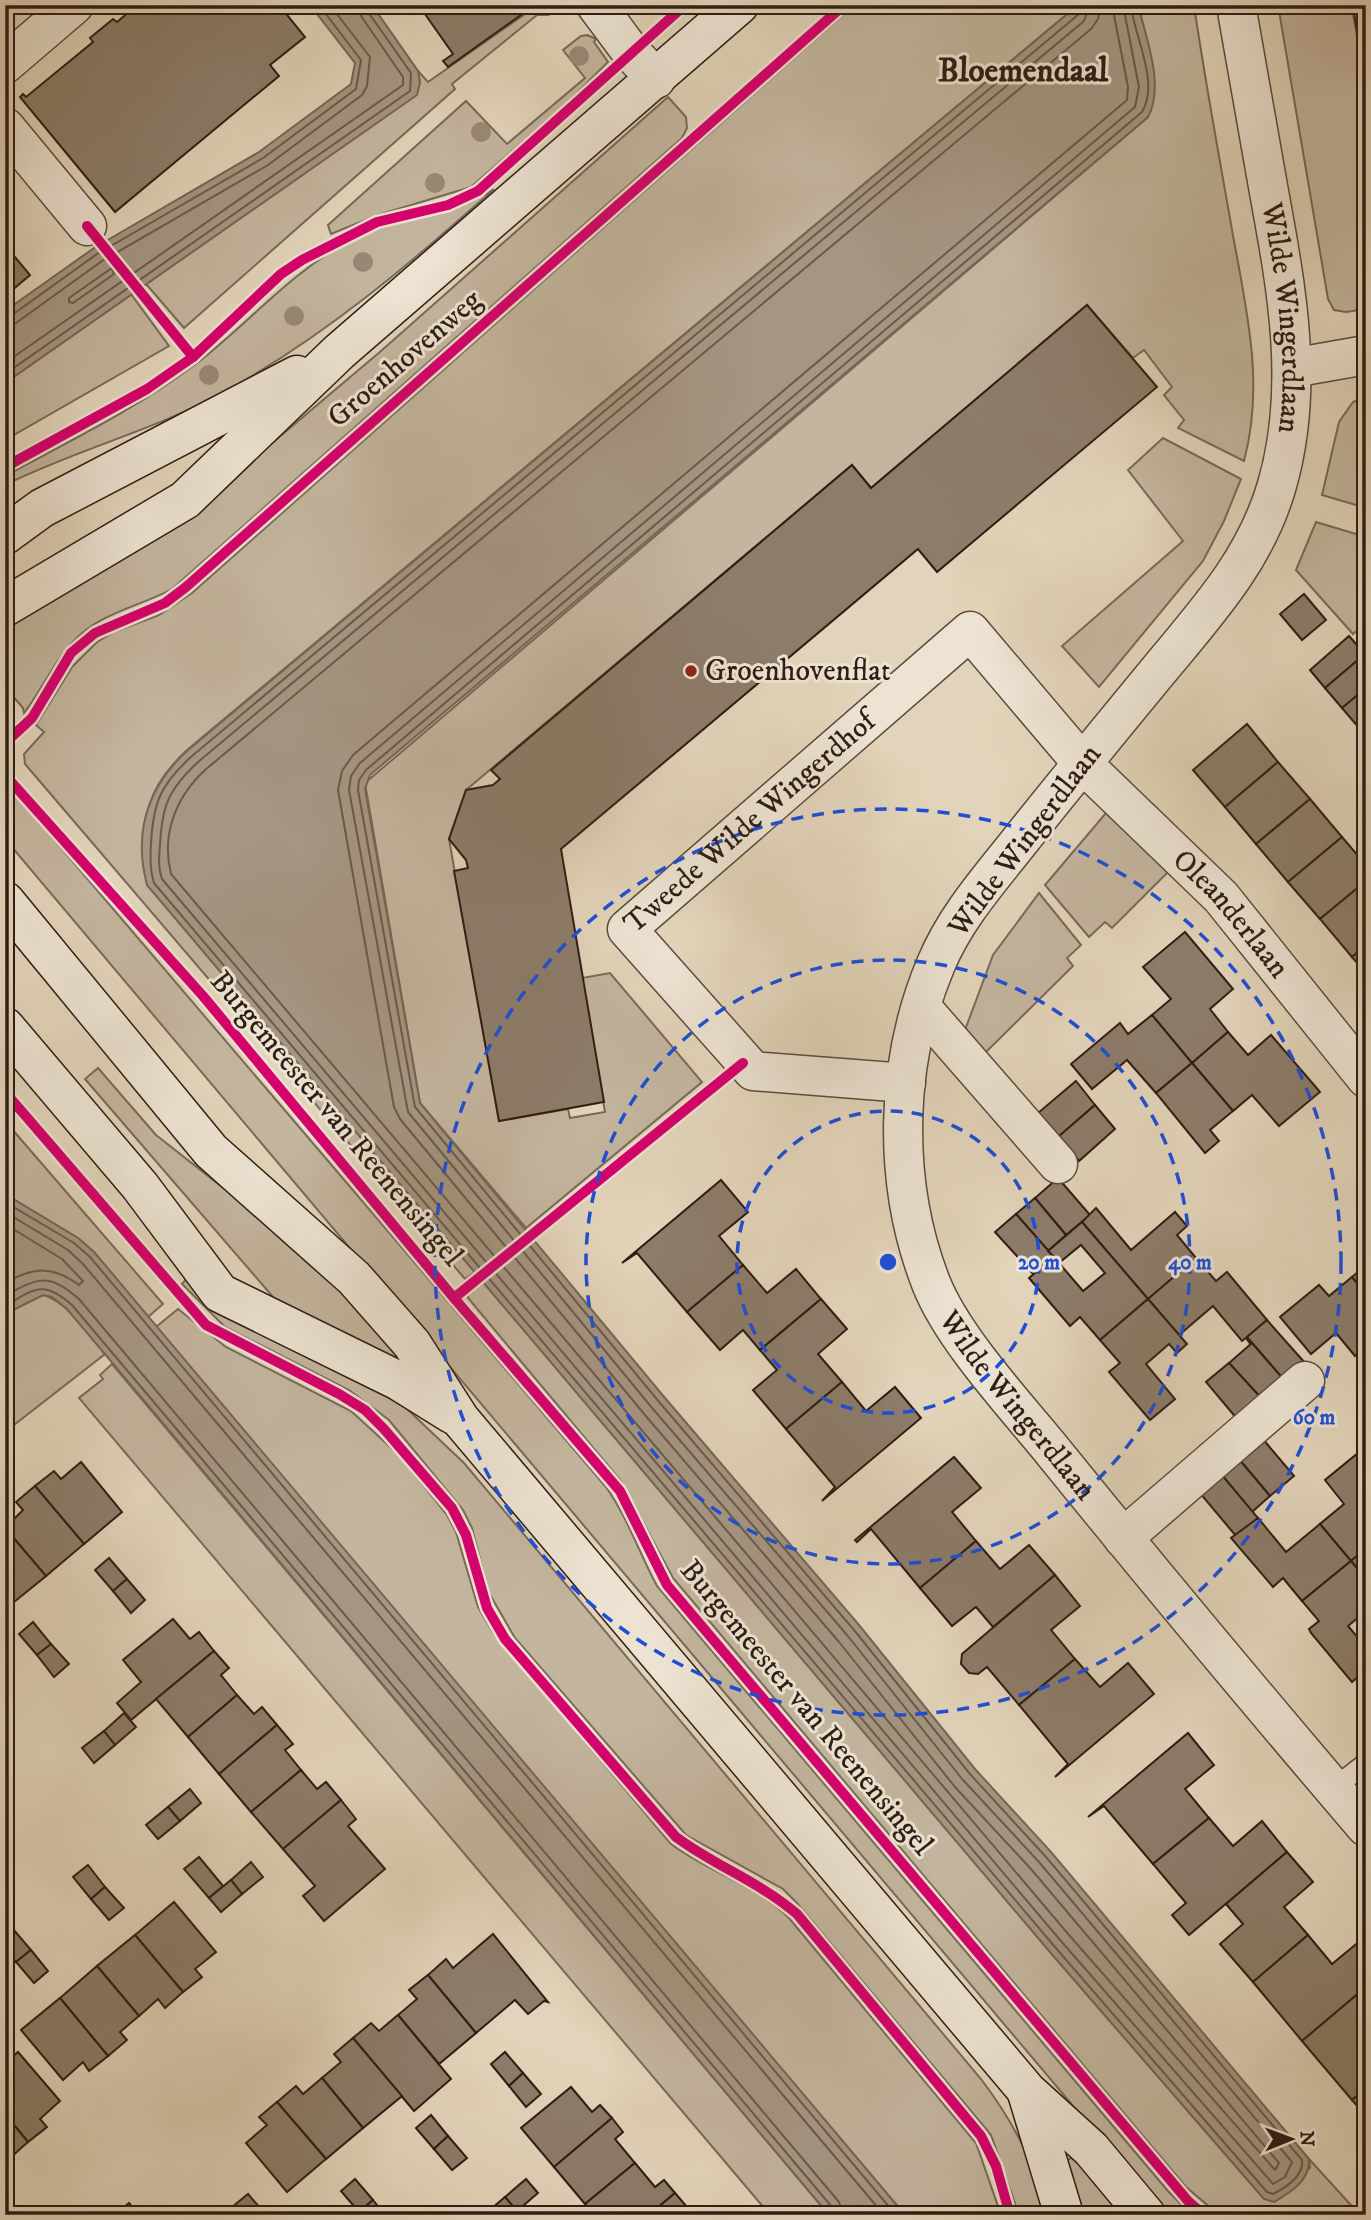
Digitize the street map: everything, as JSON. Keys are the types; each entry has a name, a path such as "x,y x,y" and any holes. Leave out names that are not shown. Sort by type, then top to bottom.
{"street":[{"path":"5,64 74,5"},
{"path":"596,5 631,52 656,79"},
{"name":"Groenhovenweg","path":"5,607 186,500 339,352 739,5"},
{"name":"Wilde Wingerdlaan","path":"1236,5 1287,291 1293,368 1290,428 1277,485 1259,535 1234,578 1082,763 958,923 936,964 922,1008 906,1083 905,1183 919,1245 933,1289 974,1353 1123,1538 1366,1827"},
{"path":"5,127 87,226"},
{"name":"Groenhovenweg","path":"5,535 42,508 339,352"},
{"path":"1293,368 1366,355"},
{"name":"Tweede Wilde Wingerdhof","path":"906,1083 767,1075 754,1071 627,929 970,631 1082,763"},
{"name":"Oleanderlaan","path":"1082,763 1221,897 1366,1078"},
{"path":"5,901 211,1151 354,1278 404,1334 460,1419 1027,2091 1091,2149 1146,2215"},
{"path":"922,1008 1058,1164"},
{"path":"5,1027 140,1186 220,1293 399,1381 460,1419"},
{"path":"1123,1538 1305,1381"},
{"path":"1027,2091 1064,2215"}],"lane":[{"path":"1333,1789 1366,1763"}],"shaded area":[{"path":"538,5 542,5 548,15 537,15 452,84 455,89 184,328 146,284 420,83 418,71 428,82"},
{"path":"854,5 1078,5 187,750 171,767 152,797 146,827 147,885 475,1272 465,1279 25,764 24,754 44,732 36,725 72,667 97,642 114,632 159,615 192,593"},
{"path":"1138,5 1194,5 1251,346 1253,403 1244,461 1178,428 1184,420 1164,395 1172,387 1144,350 1133,358 1087,305 871,488 852,465 466,790 449,839 499,1121 568,1109 570,1118 605,1112 582,978 610,973 702,1082 526,1228 420,1103 365,783 1148,117 1146,36"},
{"path":"1278,5 1365,5 1366,11 1353,14 1366,87 1366,309 1346,312 1334,310 1328,299"},
{"path":"587,35 596,39 594,42 608,62 565,105 471,187 378,215 331,234 328,225 466,101 507,144 585,78 563,50 581,36"},
{"path":"668,97 686,117 687,128 682,138 172,589 112,615 82,634 63,654 24,713 23,708 5,687 5,624 200,504 381,351"},
{"path":"494,189 366,297 262,370 199,405 5,485 5,476 151,395 197,363 304,270 345,243 381,227 457,206"},
{"path":"131,294 169,346 5,440 5,383"},
{"path":"1366,396 1366,508 1322,495 1339,422 1353,402"},
{"path":"1163,438 1241,479 1224,521 1203,561 1099,687 1062,646 1183,541 1128,470"},
{"path":"1316,522 1366,537 1366,623 1353,634 1296,570"},
{"path":"16,795 606,1487 621,1511 657,1586 1168,2191 1192,2215 1165,2215 5,839 5,804"},
{"path":"1106,813 1169,871 1112,928 1105,922 1089,937 1045,885"},
{"path":"1039,893 1081,945 1067,958 1073,966 985,1053 965,1030 993,955"},
{"path":"98,1068 156,1135 343,1282 406,1352 400,1366 300,1317 273,1297 85,1079"},
{"path":"5,1121 163,1304 148,1317 94,1252 78,1238 5,1194"},
{"path":"188,1277 406,1408 464,1463 981,2079 1022,2144 1049,2215 1019,2215 991,2135 796,1902 783,1889 686,1835 515,1638 489,1593 472,1528 463,1510 389,1420 349,1390 225,1327 182,1284"},
{"path":"483,1282 1050,1952 1264,2199 1310,2168 1309,2159 1360,2215 1219,2215 1186,2187 673,1578 621,1481 468,1298"},
{"path":"43,1295 70,1312 105,1354 5,1432 5,1314"},
{"path":"178,1309 226,1347 351,1411 399,1455 447,1515 456,1532 478,1607 493,1632 671,1844 700,1863 762,1896 789,1918 976,2143 1001,2215 905,2215 156,1327"},
{"path":"112,1364 829,2215 770,2215 79,1398 103,1379 100,1375"},
{"path":"1078,2152 1131,2215 1079,2215 1063,2164"}],"water":[{"path":"310,5 372,5 418,71 420,83 417,95 5,383 5,311 94,248 259,152 351,84 355,63"},
{"path":"1078,5 1138,5 1154,77 1153,105 1148,117 370,775 365,789 420,1103 665,1398 859,1625 975,1769 1051,1852 1309,2159 1303,2180 1274,2202 1264,2199 1050,1952 147,885 143,866 143,829 147,812 162,780 187,751"},
{"path":"5,1194 78,1238 94,1252 905,2215 829,2215 67,1309 52,1297 43,1295 5,1314"}],"building":[{"path":"137,5 279,5 305,37 270,65 279,76 115,212 20,97 23,94 26,97 93,42 90,38 113,19 117,22"},
{"path":"405,5 535,5 448,67 443,61 453,54 420,7 411,14"},
{"path":"1366,12 1366,82 1354,14"},
{"path":"5,245 30,275 5,296"},
{"name":"Groenhovenflat","path":"1087,305 1157,387 937,572 918,549 561,849 604,1102 499,1121 454,871 468,868 466,860 449,839 466,790 493,785 500,779 491,770 852,465 871,488"},
{"path":"1304,594 1326,620 1302,640 1280,614"},
{"path":"1349,636 1365,654 1325,688 1310,670"},
{"path":"1365,654 1366,688 1342,708 1325,688"},
{"path":"1366,688 1366,723 1359,728 1342,708"},
{"path":"1247,724 1278,762 1225,807 1193,770"},
{"path":"1278,762 1310,799 1256,844 1225,807"},
{"path":"1310,799 1342,837 1288,882 1256,844"},
{"path":"1342,837 1366,865 1366,881 1320,919 1288,882"},
{"path":"1366,881 1366,945 1352,957 1320,919"},
{"path":"1185,932 1233,989 1210,1009 1228,1032 1192,1063 1152,1015 1171,999 1143,967"},
{"path":"1366,945 1366,973 1352,957"},
{"path":"1152,1015 1192,1063 1156,1093 1127,1060 1092,1089 1071,1064 1120,1023 1128,1034"},
{"path":"1228,1032 1248,1055 1271,1035 1320,1092 1279,1126 1252,1095 1233,1111 1192,1063"},
{"path":"1192,1063 1233,1111 1210,1130 1219,1141 1205,1153 1156,1093"},
{"path":"1076,1081 1095,1105 1058,1137 1038,1113"},
{"path":"1095,1105 1115,1129 1079,1161 1058,1137"},
{"path":"1058,1178 1090,1215 1066,1235 1035,1198"},
{"path":"721,1180 748,1212 719,1236 743,1265 687,1312 637,1253 622,1263"},
{"path":"1035,1198 1066,1235 1048,1251 1016,1214"},
{"path":"1096,1208 1131,1250 1175,1212 1187,1226 1177,1235 1196,1258 1148,1299 1082,1222"},
{"path":"1016,1214 1054,1257 1034,1275 995,1232"},
{"path":"1082,1222 1148,1299 1100,1340 1080,1317 1070,1326 1029,1278 1054,1257 1048,1251","holes":["1081,1245 1105,1273 1083,1291 1059,1263"]},
{"path":"1196,1258 1216,1281 1227,1272 1267,1320 1247,1337 1251,1345 1246,1338 1242,1341 1213,1306 1179,1335 1148,1299"},
{"path":"743,1265 767,1293 796,1269 821,1299 760,1350 743,1330 720,1350 687,1312"},
{"path":"1366,1265 1366,1294 1352,1277"},
{"path":"1352,1277 1366,1294 1366,1347 1355,1356 1336,1333 1311,1354 1280,1317 1319,1285 1329,1296"},
{"path":"821,1299 847,1329 818,1354 842,1382 786,1429 753,1390 777,1370 760,1350"},
{"path":"1148,1299 1187,1344 1177,1353 1169,1344 1146,1364 1175,1399 1150,1420 1109,1372 1120,1363 1100,1340"},
{"path":"1267,1320 1305,1363 1284,1380 1247,1337"},
{"path":"1252,1343 1284,1380 1262,1399 1229,1363"},
{"path":"1229,1363 1262,1399 1238,1420 1206,1382"},
{"path":"842,1382 866,1411 895,1387 921,1418 822,1501 835,1487 786,1429"},
{"path":"1262,1438 1294,1476 1270,1496 1238,1458"},
{"path":"1358,1453 1366,1463 1366,1548 1351,1561 1320,1524 1344,1504 1325,1480"},
{"path":"954,1457 981,1488 952,1512 976,1541 920,1588 871,1529 857,1542 855,1540"},
{"path":"1238,1458 1270,1496 1252,1512 1221,1474"},
{"path":"81,1462 122,1512 84,1544 35,1486 54,1471 61,1479"},
{"path":"1221,1474 1258,1518 1236,1536 1199,1492"},
{"path":"35,1486 84,1544 46,1576 5,1528 23,1510 16,1502"},
{"path":"1258,1518 1286,1552 1320,1524 1351,1561 1302,1601 1283,1578 1273,1587 1231,1538"},
{"path":"5,1528 46,1576 8,1607 5,1604"},
{"path":"976,1541 1000,1569 1029,1545 1055,1575 993,1627 976,1607 952,1626 920,1588"},
{"path":"1366,1548 1366,1579 1351,1561"},
{"path":"109,1558 127,1579 113,1591 95,1570"},
{"path":"1351,1561 1366,1579 1366,1611 1348,1626 1366,1647 1366,1670 1352,1682 1311,1633 1309,1629 1319,1621 1302,1601"},
{"path":"1055,1575 1080,1606 1051,1630 1075,1659 1019,1705 987,1667 978,1674 969,1673 961,1664 962,1654"},
{"path":"127,1579 145,1600 131,1613 113,1591"},
{"path":"173,1619 190,1639 199,1632 214,1651 131,1720 117,1703 141,1682 123,1660"},
{"path":"33,1622 51,1644 37,1655 19,1634"},
{"path":"51,1644 69,1664 54,1677 37,1655"},
{"path":"214,1651 229,1668 221,1675 237,1695 188,1737 156,1699"},
{"path":"1075,1659 1100,1687 1128,1663 1154,1694 1055,1777 1068,1764 1019,1705"},
{"path":"237,1695 254,1714 262,1707 277,1725 219,1774 188,1737"},
{"path":"124,1713 136,1727 115,1745 104,1731"},
{"path":"277,1725 293,1744 285,1750 301,1770 251,1812 219,1774"},
{"path":"104,1731 115,1745 94,1763 82,1748"},
{"path":"1188,1733 1214,1765 1185,1789 1209,1818 1153,1864 1104,1806 1088,1817"},
{"path":"301,1770 317,1789 326,1782 341,1800 283,1849 251,1812"},
{"path":"190,1789 201,1803 180,1821 168,1807"},
{"path":"341,1800 356,1819 348,1826 385,1869 324,1921 303,1896 315,1886 283,1849"},
{"path":"168,1807 180,1821 158,1839 146,1825"},
{"path":"1209,1818 1233,1846 1262,1821 1287,1852 1189,1935 1172,1915 1186,1903 1153,1864"},
{"path":"1287,1852 1313,1882 1284,1907 1308,1935 1253,1982 1220,1944 1243,1924 1226,1904"},
{"path":"199,1857 223,1886 209,1898 184,1869"},
{"path":"251,1862 263,1877 242,1894 231,1880"},
{"path":"88,1865 105,1887 91,1899 73,1877"},
{"path":"231,1880 242,1894 221,1912 209,1898"},
{"path":"105,1887 124,1908 109,1920 91,1899"},
{"path":"174,1902 216,1952 195,1969 202,1977 183,1992 135,1935"},
{"path":"13,1929 31,1950 16,1962 5,1948 5,1935"},
{"path":"493,1934 548,2002 544,2001 528,2014 515,2000 476,2033 428,1975 446,1959 453,1968"},
{"path":"135,1935 183,1992 165,2008 158,1999 139,2016 97,1966"},
{"path":"1308,1935 1332,1964 1361,1940 1366,1945 1366,1987 1302,2041 1253,1982"},
{"path":"31,1950 48,1971 34,1983 16,1962"},
{"path":"97,1966 139,2016 120,2032 127,2040 108,2056 60,1998"},
{"path":"428,1975 476,2033 439,2064 398,2015 417,1999 409,1990"},
{"path":"1366,1987 1366,2088 1352,2100 1302,2041"},
{"path":"60,1998 108,2056 89,2071 83,2062 63,2080 21,2030"},
{"path":"398,2015 451,2079 414,2111 353,2038 371,2023 379,2031"},
{"path":"353,2038 402,2096 363,2128 322,2078 341,2062 334,2054"},
{"path":"18,2052 60,2101 40,2119 47,2127 28,2142 5,2114 5,2063"},
{"path":"505,2052 523,2073 509,2086 491,2064"},
{"path":"523,2073 541,2094 526,2107 509,2086"},
{"path":"322,2078 363,2128 326,2159 277,2102 296,2086 303,2094"},
{"path":"571,2087 592,2112 600,2105 612,2118 554,2167 521,2128"},
{"path":"1366,2088 1366,2116 1352,2100"},
{"path":"277,2102 326,2159 287,2192 246,2143 267,2125 259,2117"},
{"path":"5,2114 28,2142 10,2158 5,2152"},
{"path":"431,2115 448,2136 434,2149 416,2128"},
{"path":"612,2118 623,2132 615,2139 635,2163 585,2204 554,2167"},
{"path":"448,2136 467,2158 452,2170 434,2149"},
{"path":"635,2163 655,2187 664,2180 675,2193 649,2215 594,2215 585,2204"},
{"path":"355,2179 373,2200 359,2212 341,2191"},
{"path":"526,2179 538,2193 517,2211 505,2197"},
{"path":"675,2193 687,2207 679,2215 649,2215"},
{"path":"248,2194 260,2208 252,2215 229,2215 226,2212"},
{"path":"505,2197 517,2211 512,2215 484,2215"},
{"path":"373,2200 385,2215 361,2215 359,2212"},
{"path":"129,2203 139,2215 115,2215"}],"cycle path":[{"path":"5,467 147,389 193,357 281,274 302,260 377,222 448,205 478,191 685,5"},
{"path":"5,743 32,718 71,653 95,633 165,603 186,587 844,5"},
{"path":"87,226 193,357"},
{"name":"Burgemeester van Reenensingel","path":"5,775 203,996 454,1298 620,1491 667,1585 1188,2201 1204,2215"},
{"path":"454,1298 743,1063"},
{"path":"5,1092 206,1325 339,1394 365,1410 384,1429 452,1508 466,1535 487,1608 505,1639 676,1837 768,1893 797,1914 981,2136 996,2166 1010,2215"}],"place":[{"name":"Groenhovenflat","path":"691,671"}],"district":[{"name":"Bloemendaal","path":"1023,71"}]}
